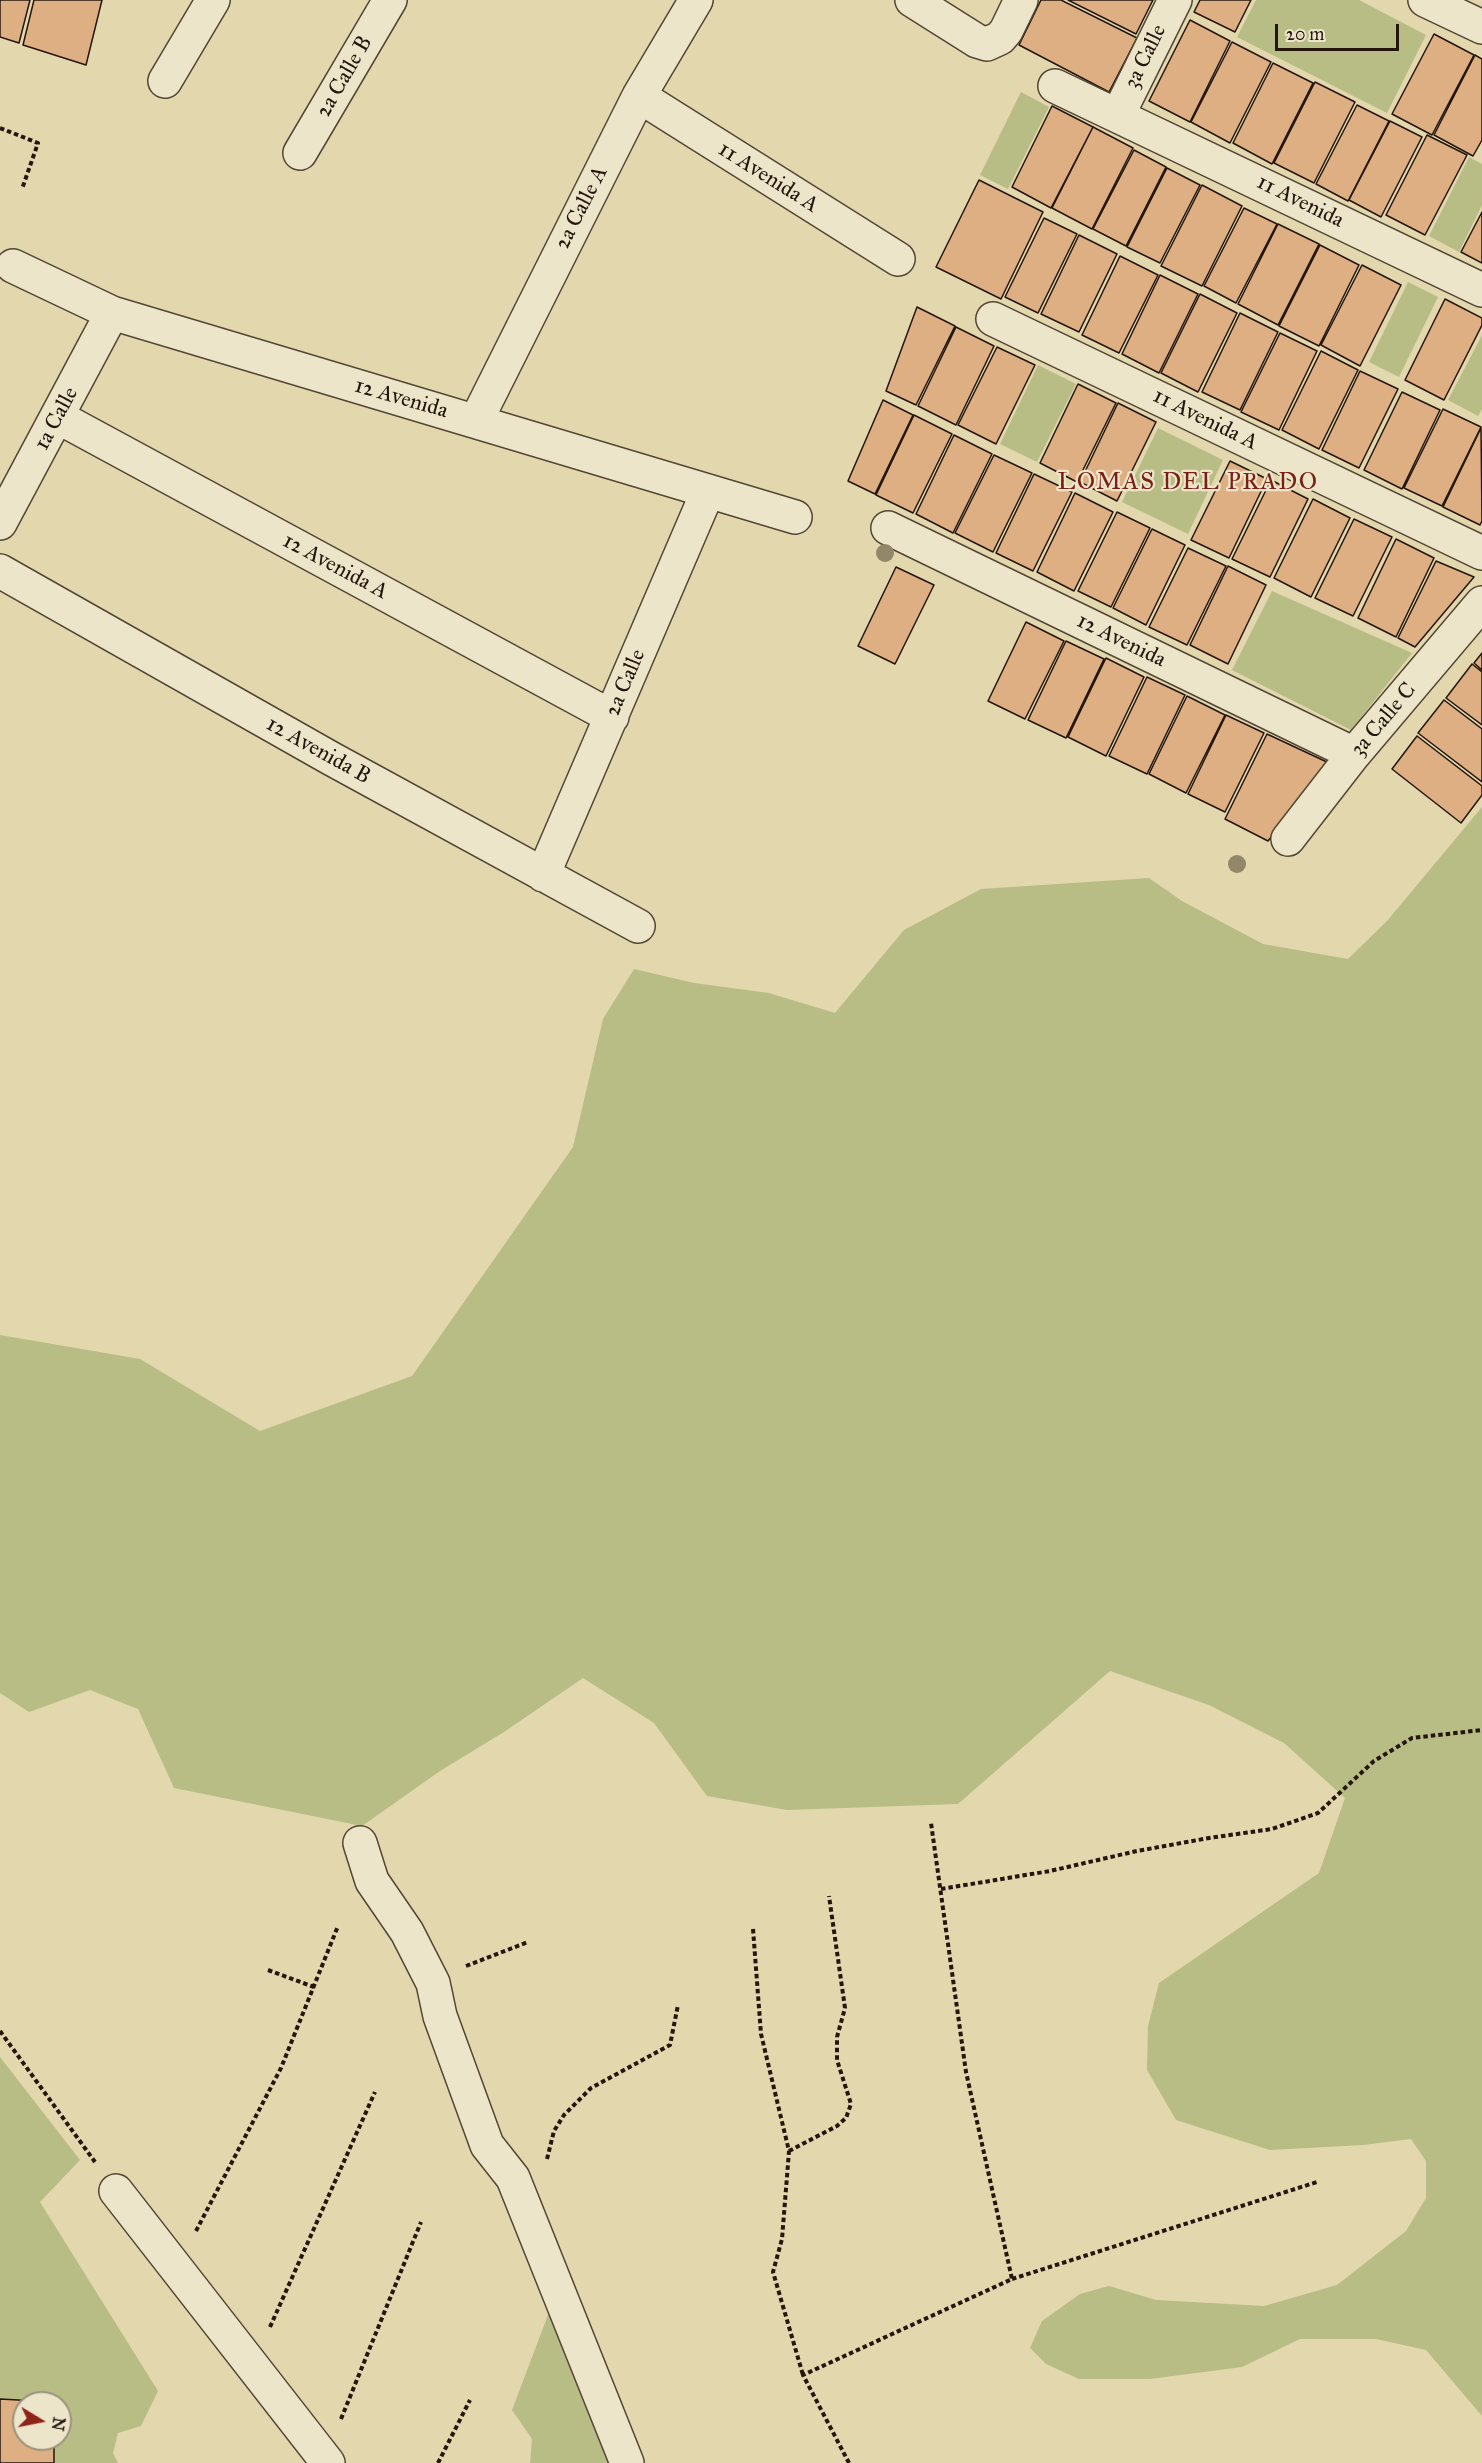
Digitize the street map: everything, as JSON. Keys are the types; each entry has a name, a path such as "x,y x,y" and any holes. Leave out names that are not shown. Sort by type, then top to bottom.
{"street":[{"path":"165,81 213,0"},
{"name":"2a Calle B","path":"300,153 390,0"},
{"name":"2a Calle A","path":"476,421 639,96 696,0"},
{"path":"912,0 972,38 987,44 999,38 1021,0"},
{"name":"3a Calle","path":"1118,115 1175,0"},
{"path":"1425,0 1482,27"},
{"name":"11 Avenida","path":"1055,86 1482,290"},
{"name":"11 Avenida A","path":"639,96 898,259"},
{"name":"12 Avenida","path":"13,266 112,313 795,517"},
{"name":"1a Calle","path":"0,523 112,313"},
{"name":"11 Avenida A","path":"993,319 1482,554"},
{"name":"12 Avenida A","path":"58,417 612,717"},
{"name":"2a Calle","path":"543,875 708,491"},
{"name":"12 Avenida","path":"888,528 1354,754"},
{"name":"12 Avenida B","path":"0,571 322,754 638,926"},
{"name":"3a Calle C","path":"1288,839 1354,754 1482,603"},
{"path":"360,1843 372,1881 407,1932 433,1983 440,2016 487,2145 513,2178 627,2463"},
{"path":"116,2191 326,2461"}],"path":[{"path":"0,128 38,144 22,189"},
{"path":"941,1889 1050,1871 1178,1843 1272,1829 1318,1813 1374,1761 1412,1738 1482,1730"},
{"path":"931,1823 966,2072 1012,2279"},
{"path":"789,2151 837,2126 846,2118 851,2104 837,2060 837,2037 844,2008 829,1896"},
{"path":"176,2268 281,2068 338,1926"},
{"path":"753,1929 761,2034 789,2151 782,2239 773,2272 803,2375 849,2463"},
{"path":"433,1983 458,1969 528,1942"},
{"path":"268,1970 314,1987"},
{"path":"526,2208 544,2174 555,2132 564,2115 591,2088 670,2045 678,2005"},
{"path":"0,2031 116,2191"},
{"path":"253,2366 375,2092"},
{"path":"803,2375 1012,2279 1317,2182"},
{"path":"326,2461 421,2222"},
{"path":"438,2463 470,2400"}],"green space":[{"path":"1256,0 1359,0 1426,35 1387,113 1237,37"},
{"path":"1021,92 1049,107 1008,189 980,175"},
{"path":"1469,157 1482,164 1482,205 1459,252 1429,236"},
{"path":"1408,282 1438,297 1399,377 1369,362"},
{"path":"1482,335 1482,409 1478,416 1448,400"},
{"path":"1038,365 1076,384 1037,462 1000,444"},
{"path":"1158,428 1223,460 1188,534 1122,502"},
{"path":"1272,591 1412,653 1351,730 1232,670"},
{"path":"1482,807 1482,2416 1426,2350 1376,2339 1300,2339 1242,2367 1150,2379 1079,2379 1046,2364 1030,2348 1042,2321 1080,2294 1109,2286 1156,2300 1264,2306 1337,2285 1406,2231 1426,2198 1426,2161 1411,2139 1363,2145 1270,2150 1176,2120 1147,2070 1148,2026 1159,1983 1319,1873 1345,1798 1284,1743 1209,1705 1110,1671 958,1804 787,1810 707,1796 654,1723 583,1678 504,1732 440,1771 362,1826 174,1788 138,1709 90,1690 29,1712 0,1693 0,1335 140,1359 260,1431 412,1376 573,1147 603,1019 634,969 694,983 769,993 835,1013 904,930 981,889 1149,878 1182,901 1263,944 1348,959 1387,921"},
{"path":"0,2057 80,2160 40,2202 158,2391 141,2426 118,2433 113,2453 118,2463 54,2463 54,2451 72,2451 72,2391 12,2391 12,2400 0,2399"},
{"path":"551,2307 612,2463 530,2463 532,2439 512,2410"}],"building":[{"path":"0,0 30,0 19,43 0,37"},
{"path":"34,0 102,0 86,65 23,45"},
{"path":"1041,0 1061,0 1137,38 1109,92 1019,45"},
{"path":"1068,0 1153,0 1136,34"},
{"path":"1200,0 1251,0 1235,32 1194,12"},
{"path":"1190,20 1230,41 1190,122 1149,101"},
{"path":"1434,34 1474,55 1432,135 1392,114"},
{"path":"1232,42 1271,62 1230,143 1191,122"},
{"path":"1475,55 1482,59 1482,140 1473,156 1434,135"},
{"path":"1273,63 1313,83 1272,164 1233,143"},
{"path":"1315,82 1355,102 1314,183 1274,163"},
{"path":"1357,105 1389,121 1348,201 1316,184"},
{"path":"1052,106 1093,127 1051,208 1012,187"},
{"path":"1390,121 1422,137 1381,217 1349,200"},
{"path":"1093,127 1133,148 1092,229 1052,208"},
{"path":"1427,135 1467,155 1425,235 1386,215"},
{"path":"1134,150 1166,167 1126,246 1093,229"},
{"path":"1167,168 1200,185 1160,263 1127,247"},
{"path":"979,180 1043,212 1001,299 936,267"},
{"path":"1202,185 1242,206 1202,286 1161,266"},
{"path":"1244,208 1277,224 1236,303 1204,286"},
{"path":"1482,212 1482,263 1461,252"},
{"path":"1044,218 1077,234 1038,313 1005,297"},
{"path":"1278,224 1319,244 1278,325 1238,304"},
{"path":"1079,235 1117,254 1079,332 1041,314"},
{"path":"1320,245 1359,265 1319,346 1279,326"},
{"path":"1120,256 1158,275 1119,353 1082,335"},
{"path":"1362,265 1401,285 1360,366 1321,345"},
{"path":"1160,275 1198,294 1159,373 1122,354"},
{"path":"1200,294 1237,313 1198,392 1161,373"},
{"path":"1445,299 1482,318 1482,325 1444,400 1405,380"},
{"path":"917,307 955,326 916,405 886,391"},
{"path":"1240,313 1278,332 1240,410 1202,392"},
{"path":"956,327 994,346 956,425 918,406"},
{"path":"1280,333 1317,351 1279,430 1241,412"},
{"path":"997,347 1035,365 996,444 958,425"},
{"path":"1321,351 1358,370 1319,449 1282,430"},
{"path":"1360,371 1398,389 1359,468 1322,450"},
{"path":"1078,384 1116,403 1077,482 1040,463"},
{"path":"1402,392 1440,410 1402,489 1364,470"},
{"path":"883,400 913,415 875,494 848,481"},
{"path":"1118,403 1156,422 1117,501 1080,482"},
{"path":"1443,409 1481,427 1442,506 1404,488"},
{"path":"914,415 952,434 913,513 876,495"},
{"path":"1481,428 1482,521 1480,525 1443,507"},
{"path":"954,435 992,454 953,533 916,514"},
{"path":"994,455 1032,473 993,552 955,533"},
{"path":"1230,461 1267,479 1229,558 1191,540"},
{"path":"1034,474 1072,492 1033,571 996,553"},
{"path":"1271,480 1308,499 1270,577 1232,559"},
{"path":"1075,493 1113,512 1074,591 1037,572"},
{"path":"1313,499 1350,518 1311,597 1274,578"},
{"path":"1117,512 1150,528 1111,607 1078,591"},
{"path":"1354,519 1392,537 1353,616 1315,598"},
{"path":"1152,529 1185,545 1146,625 1113,608"},
{"path":"1396,539 1434,558 1396,637 1358,618"},
{"path":"1188,548 1226,566 1187,645 1149,627"},
{"path":"1436,561 1474,577 1415,647 1398,638"},
{"path":"1228,566 1266,585 1228,664 1190,645"},
{"path":"896,567 934,585 895,664 858,646"},
{"path":"1026,622 1064,641 1025,719 988,701"},
{"path":"1066,641 1104,659 1066,738 1028,720"},
{"path":"1482,653 1482,670 1474,663"},
{"path":"1106,658 1144,677 1106,756 1068,737"},
{"path":"1472,664 1482,672 1482,725 1446,698"},
{"path":"1147,677 1185,695 1147,774 1109,756"},
{"path":"1187,696 1225,715 1186,793 1149,774"},
{"path":"1444,700 1482,729 1482,782 1418,733"},
{"path":"1226,715 1264,733 1225,812 1188,794"},
{"path":"1267,734 1329,763 1268,841 1225,819"},
{"path":"1417,736 1482,786 1482,795 1461,823 1392,769"},
{"path":"0,2399 12,2400 12,2451 54,2451 54,2463 0,2463"}],"district":[{"name":"LOMAS DEL PRADO","path":"1188,483"}]}
